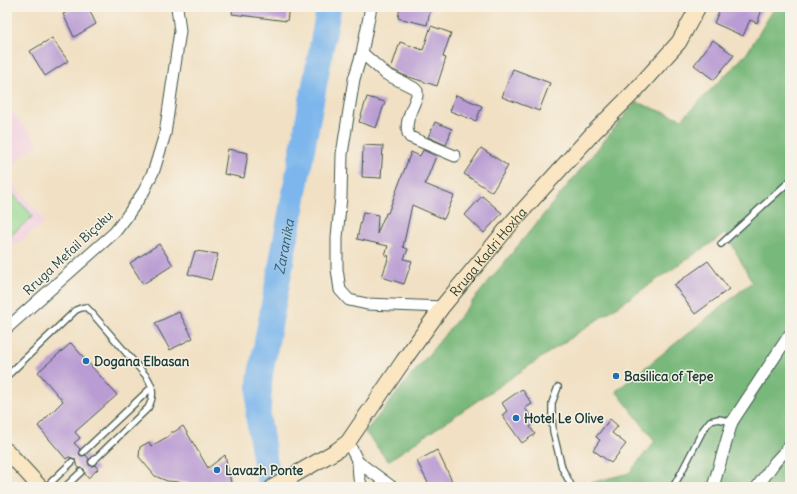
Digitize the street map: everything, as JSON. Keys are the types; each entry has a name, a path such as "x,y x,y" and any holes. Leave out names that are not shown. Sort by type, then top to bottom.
{"main road":[{"name":"Rruga Kadri Hoxha","path":"273,487 336,451 348,442 442,307 514,220 679,42 698,7"},
{"path":"7,452 40,487"}],"street":[{"name":"Rruga Mefail Biçaku","path":"7,328 114,232 126,219 144,191 154,170 164,134 180,31 177,7"},
{"path":"371,7 362,53 354,78 342,154 341,197 337,237 337,269 340,290 349,300 367,304 442,307"},
{"path":"362,53 386,74 417,91 417,96 407,126 407,133 410,137 455,156"},
{"path":"713,487 732,422 790,334"},
{"path":"348,442 358,462 359,478 362,487"},
{"path":"757,487 774,462 790,446"},
{"path":"358,462 392,487"}],"lane":[{"path":"721,244 790,181"},
{"path":"7,376 76,310 86,307 147,377 152,387 153,398 148,408 92,462"},
{"path":"83,452 152,387"},
{"path":"558,387 552,403 553,431 562,468 572,487"},
{"path":"673,487 682,473 703,430 710,421 719,419 732,422"},
{"path":"46,487 72,462"},
{"path":"65,487 82,472"}],"shaded area":[{"path":"7,106 38,143 7,170"},
{"path":"7,177 45,221 7,252"}],"green space":[{"path":"775,7 790,7 790,487 574,487 629,473 655,441 616,391 752,282 726,233 388,461 365,432 636,102 682,119 747,53"},
{"path":"7,188 33,216 7,239"}],"building":[{"path":"77,7 88,7 96,24 74,37 63,14"},
{"path":"233,7 289,7 287,21 232,14"},
{"path":"400,7 431,7 427,25 398,18"},
{"path":"721,7 763,7 757,23 750,20 743,36 714,23"},
{"path":"431,26 451,33 443,57 446,58 437,86 403,75 391,69 400,42 423,50"},
{"path":"52,38 68,61 45,76 30,51"},
{"path":"713,40 734,55 714,80 694,65"},
{"path":"513,69 550,83 539,111 502,97"},
{"path":"456,95 482,106 476,121 450,111"},
{"path":"367,97 385,102 376,128 359,122"},
{"path":"435,122 452,129 446,145 428,137"},
{"path":"363,145 383,146 381,178 362,177"},
{"path":"481,148 508,166 492,192 464,174"},
{"path":"228,149 248,153 244,178 224,174"},
{"path":"423,150 436,156 425,184 454,196 444,219 412,205 403,247 408,249 404,259 412,261 404,284 382,277 389,256 385,255 388,246 357,239 363,212 378,215 377,234 386,213 388,213 411,152 420,156"},
{"path":"482,196 502,213 484,233 465,215"},
{"path":"159,244 173,265 143,284 130,263"},
{"path":"195,251 218,254 211,280 188,274"},
{"path":"708,261 729,289 695,314 674,285"},
{"path":"179,312 193,338 170,350 155,323"},
{"path":"71,343 117,395 75,432 80,438 74,443 80,449 80,455 86,455 89,459 89,465 95,465 98,469 88,478 84,469 79,468 76,464 75,459 69,457 66,459 38,426 63,401 38,372"},
{"path":"522,389 532,404 525,408 535,423 530,427 535,434 522,443 502,415 507,411 502,403"},
{"path":"610,419 618,426 612,433 626,444 611,463 593,450 600,440 596,437"},
{"path":"183,426 208,468 225,455 232,487 184,487 190,483 167,481 155,476 139,457 140,447 149,442 151,446 169,436 171,432 174,432"},
{"path":"437,450 453,483 445,487 430,487 417,461"}],"waterway":[{"name":"Zaranika","path":"272,487 265,461 258,417 260,377 329,7"}],"place":[{"name":"Dogana Elbasan","path":"86,361"},
{"name":"Basilica of Tepe","path":"616,376"},
{"name":"Hotel Le Olive","path":"516,418"},
{"name":"Lavazh Ponte","path":"217,470"}]}
